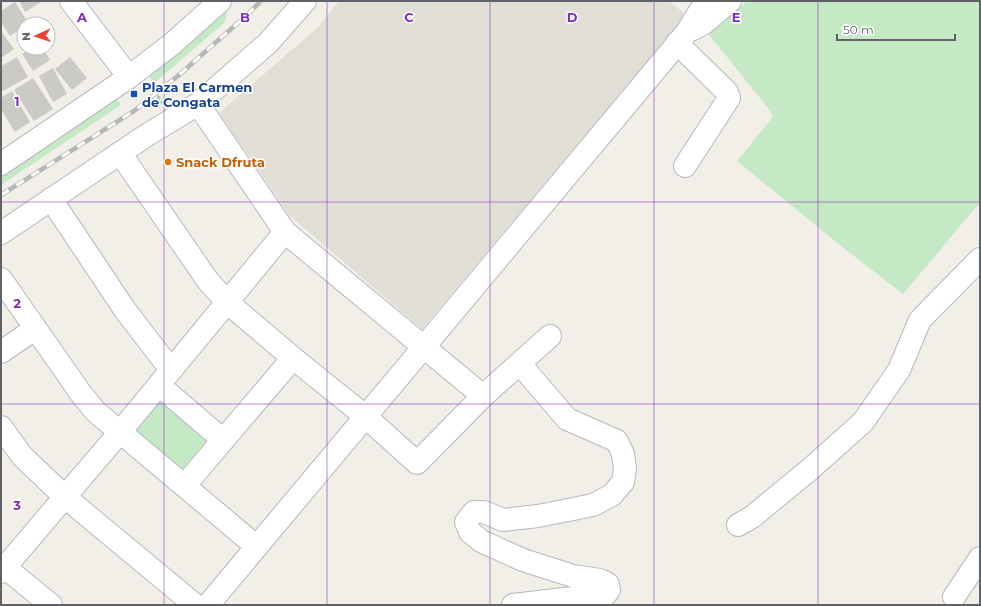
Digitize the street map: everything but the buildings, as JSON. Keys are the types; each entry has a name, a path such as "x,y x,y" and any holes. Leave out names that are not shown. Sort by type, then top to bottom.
{"street":[{"path":"71,1 129,77"},
{"path":"1,164 129,77 172,44 220,1"},
{"path":"208,605 682,38 706,1"},
{"path":"682,38 730,1"},
{"path":"1,233 147,134 198,104 268,43 295,4"},
{"path":"682,38 728,92 729,98 685,166"},
{"path":"198,104 285,232 483,396"},
{"path":"120,153 208,281 228,303 365,416 417,463 483,396 550,336"},
{"path":"51,200 125,310 165,377 223,440"},
{"path":"51,605 2,568 120,432 228,303 285,232"},
{"path":"738,525 752,517 802,476 863,422 899,370 920,320 980,259"},
{"path":"1,279 35,329 95,411 256,546"},
{"path":"1,352 35,329"},
{"path":"184,485 293,358"},
{"path":"513,605 590,596 604,596 609,590 608,584 600,580 573,576 523,560 481,541 470,532 466,522 474,512 484,512 503,520 538,516 593,505 612,496 623,482 626,469 623,454 617,440 567,419 520,364"},
{"path":"1,427 22,456 65,497 195,605"},
{"path":"954,597 980,558"}],"path":[{"path":"151,86 163,104"}],"shaded area":[{"path":"339,1 669,1 686,15 422,329 290,216 219,113 317,28"}],"green space":[{"path":"747,1 980,1 980,204 903,294 841,246 737,161 773,117 768,108 707,32 725,15 728,18"},
{"path":"224,9 227,10 225,22 153,84 148,73"},
{"path":"115,96 121,105 1,185 1,174"},
{"path":"156,396 214,439 188,475 130,427"}],"railway":[{"path":"1,195 134,111 179,75 261,1"}],"place":[{"name":"Plaza El Carmen de Congata","path":"134,94"},
{"name":"Snack Dfruta","path":"168,162"}]}
